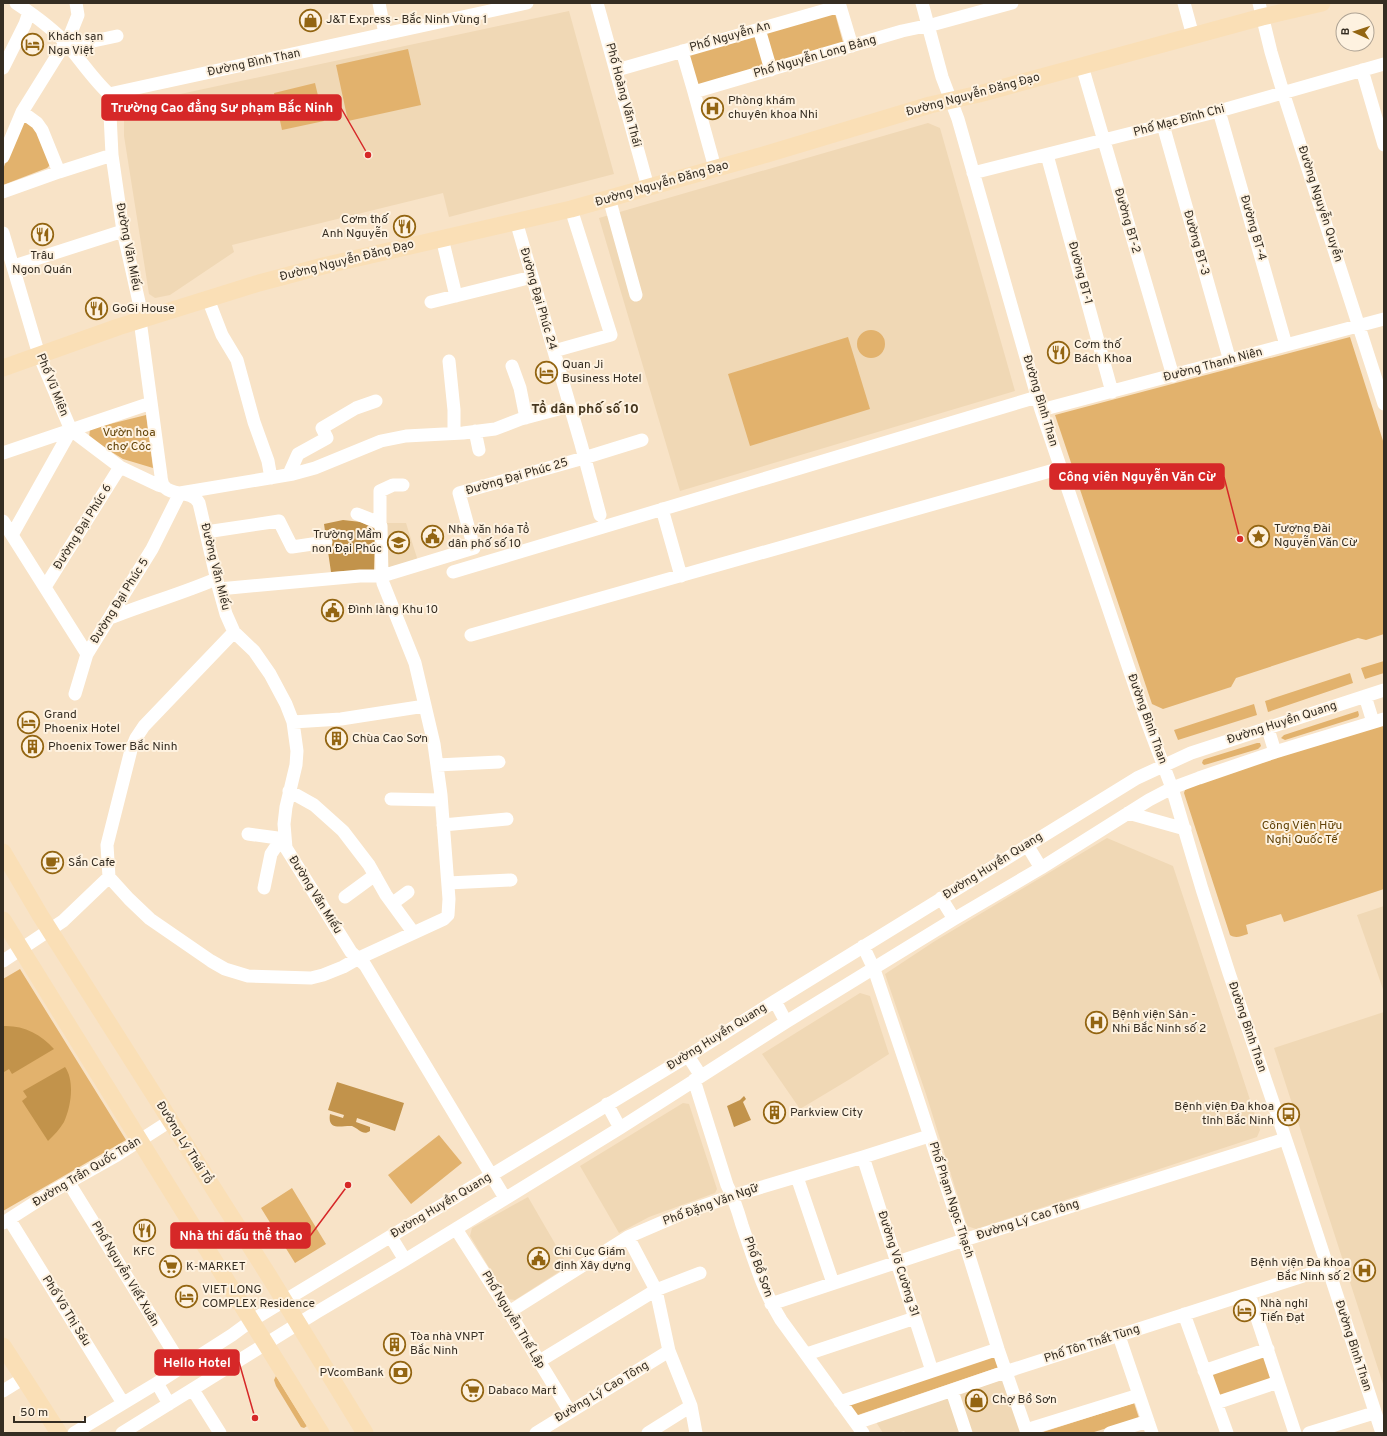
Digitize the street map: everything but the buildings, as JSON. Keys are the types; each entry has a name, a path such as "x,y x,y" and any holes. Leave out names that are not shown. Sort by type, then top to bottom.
{"main road":[{"name":"Đường Nguyễn Đăng Đạo","path":"3,368 140,320 259,283 323,266 571,209 930,105 1193,36 1260,10 1322,3"},
{"name":"Đường Lý Thái Tổ","path":"3,852 50,930 284,1301 365,1433"},
{"path":"3,920 265,1345 321,1433"},
{"path":"3,1346 59,1433"}],"street":[{"path":"16,3 53,31 68,45 98,84 109,94"},
{"path":"3,158 22,112 68,45 78,15 76,3"},
{"path":"379,3 384,34"},
{"name":"Phố Hoàng Văn Thái","path":"597,3 617,70 648,187"},
{"name":"Đường Bình Than","path":"922,3 942,77 952,100 1041,410 1145,714 1172,788 1229,973 1328,1268 1374,1413 1382,1433"},
{"path":"1184,3 1193,36"},
{"name":"Đường Bình Than","path":"109,94 519,4"},
{"path":"840,4 852,46"},
{"name":"Phố Nguyễn An","path":"617,70 840,4"},
{"name":"Phố Nguyễn Long Bảng","path":"694,92 909,30 1008,4"},
{"name":"Đường Nguyễn Quyền","path":"1260,10 1284,92 1384,404"},
{"path":"3,68 25,24 29,12"},
{"path":"759,29 771,70"},
{"path":"68,45 117,36"},
{"path":"682,50 715,168"},
{"name":"Phố Mạc Đĩnh Chi","path":"973,173 1219,111 1384,64"},
{"name":"Đường BT-2","path":"1082,66 1173,376"},
{"path":"1362,70 1384,145"},
{"name":"Đường Văn Miếu","path":"109,94 112,155 123,231 139,302 140,320 161,476 165,487 171,491 197,499 226,614 234,632 254,651 270,674 286,704 293,722 297,751 296,766 284,824 286,848 351,952 365,965 505,1198"},
{"name":"Đường BT-4","path":"1219,111 1286,345"},
{"path":"22,112 37,123 42,130 59,172"},
{"name":"Đường BT-3","path":"1163,125 1230,361"},
{"path":"3,192 112,155"},
{"name":"Đường BT-1","path":"1047,155 1112,392"},
{"path":"609,198 636,295"},
{"path":"554,351 611,335 571,209"},
{"name":"Đường Đại Phúc 24","path":"516,221 600,515"},
{"path":"14,266 123,231"},
{"name":"Phố Vũ Miên","path":"3,233 14,266 39,355 70,430 120,467 165,487"},
{"path":"442,238 456,296"},
{"path":"431,302 532,277"},
{"path":"208,299 222,335 237,360 254,422 268,461 271,478"},
{"name":"Đường Thanh Niên","path":"1041,410 1384,319"},
{"path":"449,361 454,410 454,433"},
{"path":"512,366 520,388 526,418"},
{"path":"453,572 1037,397"},
{"path":"289,474 298,454 327,438 322,428 356,408 376,401"},
{"path":"3,453 151,403"},
{"path":"180,493 271,478 315,468 381,441 406,436 495,429 526,418 570,406"},
{"path":"12,535 70,430"},
{"path":"475,431 479,450"},
{"path":"584,458 642,440"},
{"name":"Đường Đại Phúc 25","path":"382,576 474,548 459,493 584,458"},
{"name":"Đường Đại Phúc 6","path":"45,587 120,467"},
{"path":"471,635 1061,468"},
{"path":"234,632 144,726 136,738 131,750 107,844 109,877 150,919 211,961 225,969 248,976 312,978 323,975 344,967 357,959 413,932 444,919 448,915 448,883 442,800 434,744 414,663 383,583 382,576 380,491 393,485 404,485"},
{"name":"Đường Đại Phúc 5","path":"3,521 74,636 87,654 152,549 180,493"},
{"path":"662,509 681,576"},
{"path":"357,514 380,523"},
{"path":"206,532 279,521 292,547 326,542"},
{"path":"110,618 180,594 218,584 382,576"},
{"path":"74,694 87,654"},
{"name":"Đường Huyền Quang","path":"74,1433 232,1335 251,1321 392,1237 688,1056 1136,778 1163,764 1191,753 1384,690"},
{"path":"1365,696 1379,720"},
{"path":"293,722 341,719 425,706"},
{"name":"Đường Huyền Quang","path":"122,1433 143,1428 169,1404 620,1128 786,1022 954,919 1041,868 1128,813 1172,788 1275,752 1379,720"},
{"path":"1268,729 1275,752"},
{"path":"437,765 499,762"},
{"path":"290,791 314,805 343,831 369,865 413,932"},
{"path":"391,799 442,800"},
{"path":"1128,813 1185,830"},
{"path":"443,825 507,819"},
{"path":"248,834 285,839"},
{"path":"264,888 271,854 285,839"},
{"path":"1027,845 1041,868"},
{"path":"345,897 375,875"},
{"path":"3,961 63,921 109,877"},
{"path":"448,883 511,880"},
{"path":"393,903 408,892"},
{"path":"941,898 954,919"},
{"name":"Phố Phạm Ngọc Thạch","path":"863,946 874,969 964,1240 1005,1372 1027,1432"},
{"path":"775,1001 786,1022"},
{"name":"Phố Bồ Sơn","path":"688,1056 698,1078 727,1185 771,1304 859,1428"},
{"path":"608,1104 620,1128"},
{"name":"Đường Trần Quốc Toản","path":"6,1221 170,1121"},
{"name":"Phố Đặng Văn Ngữ","path":"509,1312 628,1237 686,1212 732,1196 929,1136"},
{"name":"Đường Lý Cao Tông","path":"771,1304 964,1240 1285,1139"},
{"name":"Đường Võ Cường 31","path":"864,1157 932,1371"},
{"path":"797,1177 833,1284"},
{"name":"Phố Nguyễn Viết Xuân","path":"69,1183 182,1366"},
{"name":"Phố Võ Thị Sáu","path":"6,1221 123,1403"},
{"name":"Phố Nguyễn Thế Lập","path":"456,1229 570,1412"},
{"path":"392,1237 406,1260"},
{"path":"628,1237 656,1290 669,1351 691,1406 696,1433"},
{"name":"Phố Tôn Thất Tùng","path":"859,1428 952,1391 1005,1372 1328,1268"},
{"path":"538,1362 656,1290 700,1273"},
{"path":"1249,1294 1295,1433"},
{"path":"1184,1314 1227,1433"},
{"path":"807,1354 915,1318"},
{"path":"1110,1433 1150,1427 1119,1336"},
{"path":"840,1402 998,1349"},
{"path":"1204,1371 1268,1349"},
{"name":"Đường Lý Cao Tông","path":"536,1433 669,1351"},
{"path":"3,1390 24,1378"},
{"path":"1216,1403 1278,1382"},
{"path":"156,1383 169,1404"},
{"path":"193,1390 220,1433"},
{"path":"952,1391 966,1433"},
{"path":"1027,1432 1139,1395"},
{"path":"648,1433 691,1406"},
{"path":"1309,1433 1374,1413"}],"shaded area":[{"path":"569,11 614,174 449,217 443,193 232,245 234,252 170,295 155,298 149,294 124,136 124,117 129,105"},
{"path":"928,123 940,128 1015,391 680,491 599,218"},
{"path":"343,520 361,522 375,529 374,570 331,572 324,524"},
{"name":"Trường Mầm non Đại Phúc","path":"383,523 406,523 418,561 386,570"},
{"name":"Bệnh viện Sản - Nhi Bắc Ninh số 2","path":"1107,838 1173,866 1260,1130 1257,1137 976,1229 967,1226 926,1094 885,974 935,941"},
{"path":"1384,906 1384,992 1357,915"},
{"path":"860,993 870,996 889,1054 800,1109 762,1054"},
{"name":"Bệnh viện Đa khoa Bắc Ninh số 2","path":"1384,1012 1384,1387 1274,1048"},
{"path":"3,1026 18,1027 31,1032 43,1039 54,1049 12,1074 9,1069 4,1072"},
{"path":"65,1067 70,1079 71,1087 69,1109 64,1122 48,1141 22,1101 27,1097 23,1091"},
{"path":"337,1082 404,1103 395,1131 357,1118 356,1122 370,1127 370,1131 365,1133 352,1126 340,1127 333,1125 330,1120 330,1114 343,1118 344,1115 328,1110"},
{"path":"744,1096 746,1099 743,1102 751,1120 734,1127 727,1106 740,1100"},
{"path":"683,1103 689,1104 717,1189 715,1193 649,1217 619,1233 580,1166"},
{"path":"528,1197 568,1266 515,1300 508,1299 470,1236 472,1228"},
{"name":"Chợ Bồ Sơn","path":"1004,1379 1023,1433 906,1433 904,1431 897,1433 883,1433 876,1422"}],"green space":[{"path":"834,10 844,46 775,66 765,31"},
{"path":"756,33 766,68 697,89 687,53"},
{"path":"408,49 421,105 348,121 336,65"},
{"path":"315,83 324,121 282,130 274,93"},
{"path":"25,120 37,131 50,165 47,168 3,185 3,169"},
{"path":"871,330 881,334 885,344 881,354 871,358 861,354 857,344 861,334"},
{"path":"848,337 870,409 750,446 728,374"},
{"path":"1350,337 1384,444 1384,634 1366,640 1358,638 1236,678 1231,687 1163,709 1152,704 1055,415"},
{"name":"Vườn hoa chợ Cóc","path":"146,415 153,468 123,459 89,438 90,429"},
{"path":"1384,661 1384,673 1365,679 1361,668"},
{"path":"1350,673 1353,683 1268,712 1265,701"},
{"path":"1254,704 1257,715 1178,740 1174,730"},
{"path":"1358,711 1358,717 1285,740 1281,738 1284,735"},
{"name":"Công Viên Hữu Nghị Quốc Tế","path":"1384,722 1384,889 1284,922 1281,914 1246,925 1248,934 1236,937 1230,935 1184,793 1185,790 1190,786"},
{"path":"1260,743 1261,746 1258,749 1204,765 1202,763 1205,759"},
{"path":"20,969 126,1140 3,1211 3,979"},
{"path":"439,1135 462,1163 411,1204 388,1175"},
{"path":"292,1188 326,1244 295,1263 261,1208"},
{"path":"1267,1351 1277,1381 1217,1400 1207,1371"},
{"path":"995,1355 999,1367 855,1416 848,1404"},
{"path":"276,1376 307,1426 304,1428 301,1427 276,1386 274,1380"},
{"path":"1134,1403 1139,1418 1091,1433 1040,1433"}],"place":[{"name":"J&T Express - Bắc Ninh Vùng 1","path":"311,20"},
{"name":"Khách sạn Nga Việt","path":"33,44"},
{"name":"Phòng khám chuyên khoa Nhi","path":"712,108"},
{"name":"Trường Cao đẳng Sư phạm Bắc Ninh","path":"368,155"},
{"name":"Cơm thố Anh Nguyễn","path":"404,227"},
{"name":"Trâu Ngon Quán","path":"42,235"},
{"name":"GoGi House","path":"97,309"},
{"name":"Cơm thố Bách Khoa","path":"1058,352"},
{"name":"Quan Ji Business Hotel","path":"547,372"},
{"name":"Tượng Đài Nguyễn Văn Cừ","path":"1259,536"},
{"name":"Nhà văn hóa Tổ dân phố số 10","path":"432,537"},
{"name":"Công viên Nguyễn Văn Cừ","path":"1240,539"},
{"name":"Trường Mầm non Đại Phúc","path":"398,542"},
{"name":"Đình làng Khu 10","path":"333,610"},
{"name":"Grand Phoenix Hotel","path":"29,722"},
{"name":"Chùa Cao Sơn","path":"336,739"},
{"name":"Phoenix Tower Bắc Ninh","path":"33,747"},
{"name":"Sắn Cafe","path":"52,863"},
{"name":"Bệnh viện Sản - Nhi Bắc Ninh số 2","path":"1097,1022"},
{"name":"Parkview City","path":"774,1113"},
{"name":"Bệnh viện Đa khoa tỉnh Bắc Ninh","path":"1289,1114"},
{"name":"Nhà thi đấu thể thao","path":"348,1185"},
{"name":"KFC","path":"144,1231"},
{"name":"Chi Cục Giám định Xây dựng","path":"539,1259"},
{"name":"K-MARKET","path":"170,1267"},
{"name":"Bệnh viện Đa khoa Bắc Ninh số 2","path":"1365,1270"},
{"name":"VIET LONG COMPLEX Residence","path":"187,1297"},
{"name":"Nhà nghỉ Tiến Đạt","path":"1244,1311"},
{"name":"Tòa nhà VNPT Bắc Ninh","path":"394,1344"},
{"name":"PVcomBank","path":"400,1373"},
{"name":"Dabaco Mart","path":"472,1391"},
{"name":"Chợ Bồ Sơn","path":"976,1400"},
{"name":"Hello Hotel","path":"255,1418"}],"district":[{"name":"Tổ dân phố số 10","path":"585,409"}]}
